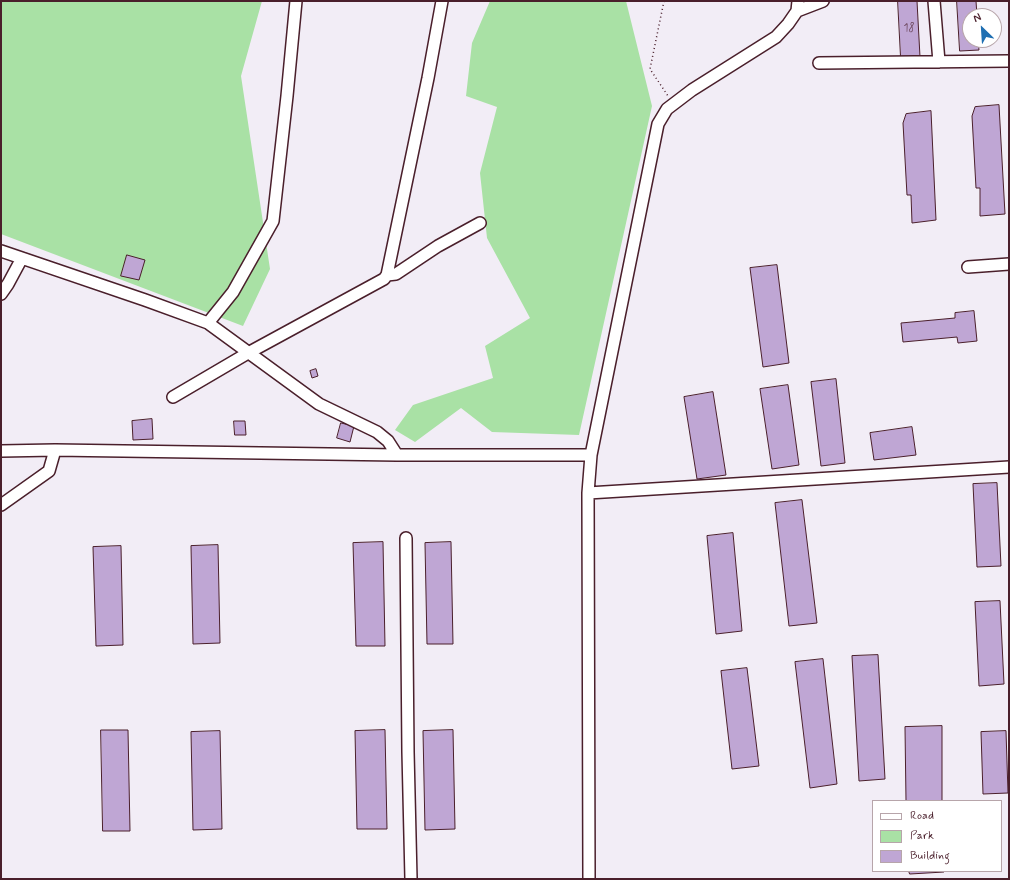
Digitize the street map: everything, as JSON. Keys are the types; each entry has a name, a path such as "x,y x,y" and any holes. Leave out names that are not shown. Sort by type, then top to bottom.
{"street":[{"path":"208,323 233,292 273,221 296,1"},
{"path":"388,276 427,85 442,1"},
{"path":"589,879 588,493 591,455 658,124 673,104 692,90 776,37 788,24 798,6 823,1"},
{"path":"934,1 939,62"},
{"path":"819,63 1009,61"},
{"path":"173,397 248,353 388,276 396,274 438,246 480,223"},
{"path":"1,251 208,323 320,404 377,432 388,441 397,455"},
{"path":"1,294 22,258"},
{"path":"968,267 1009,264"},
{"path":"1,451 55,450 397,455 591,455"},
{"path":"1,505 49,471 55,450"},
{"path":"588,493 1009,467"},
{"path":"406,538 411,879"}],"path":[{"path":"664,1 650,69 673,104"}],"green space":[{"path":"1,1 262,1 241,76 270,269 243,326 1,234"},
{"path":"490,1 626,1 652,106 579,435 492,432 461,408 415,442 395,430 413,405 493,378 485,346 530,318 487,238 480,173 497,107 466,96 472,43"}],"building":[{"path":"898,1 917,1 920,57 901,58"},
{"path":"957,1 976,1 976,8 962,8 962,48 979,48 979,50 960,51"},
{"path":"999,105 1005,214 980,216 980,188 976,188 972,116 975,107"},
{"path":"931,111 936,220 912,223 911,195 907,195 903,123 906,114"},
{"path":"127,255 145,260 139,280 121,276"},
{"path":"777,265 789,363 763,367 750,268"},
{"path":"974,311 977,341 958,343 957,337 903,342 901,323 955,318 955,313"},
{"path":"316,369 318,376 312,378 310,371"},
{"path":"836,379 845,463 821,466 811,382"},
{"path":"788,385 799,465 772,469 760,389"},
{"path":"713,392 726,475 697,479 684,397"},
{"path":"152,419 153,439 133,440 132,421"},
{"path":"234,421 245,421 246,435 235,435"},
{"path":"341,423 354,426 350,442 337,438"},
{"path":"912,427 916,455 874,460 870,433"},
{"path":"997,483 1001,566 977,567 973,484"},
{"path":"802,500 817,623 789,626 775,503"},
{"path":"733,533 742,631 716,634 707,536"},
{"path":"383,542 385,646 356,646 353,543"},
{"path":"451,542 453,644 427,644 425,543"},
{"path":"218,545 220,643 193,644 191,546"},
{"path":"121,546 123,645 96,646 93,547"},
{"path":"1000,601 1004,684 979,686 975,602"},
{"path":"878,655 885,779 859,781 852,656"},
{"path":"823,659 837,784 810,788 795,662"},
{"path":"747,668 759,766 732,769 721,671"},
{"path":"942,726 942,800 906,800 905,727"},
{"path":"101,730 128,730 130,831 103,831"},
{"path":"385,730 387,829 357,829 355,731"},
{"path":"453,730 455,829 425,830 423,731"},
{"path":"220,731 222,829 193,830 191,732"},
{"path":"1006,731 1008,793 983,794 981,732"},
{"path":"909,872 944,872 910,874"}]}
